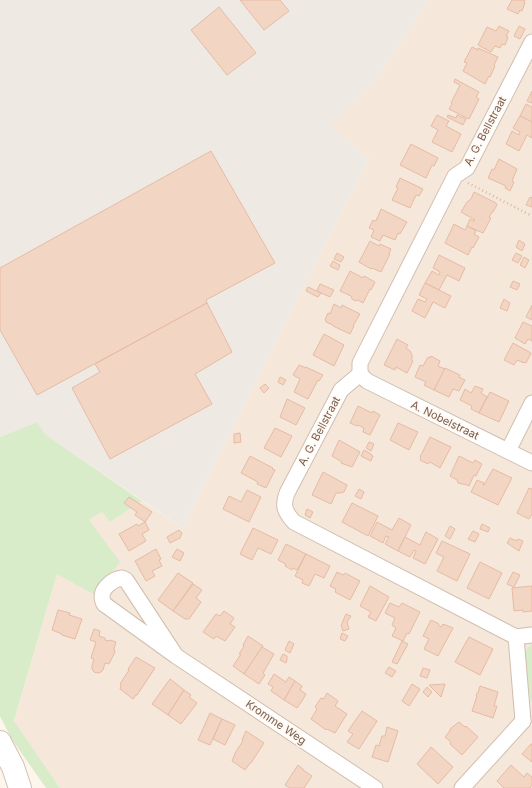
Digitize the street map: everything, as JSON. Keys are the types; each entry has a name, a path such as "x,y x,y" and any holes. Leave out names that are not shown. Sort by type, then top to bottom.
{"main road":[{"path":"0,742 13,767 20,788"},
{"path":"13,767 32,788"}],"street":[{"name":"A. G. Bellstraat","path":"516,637 294,522 284,507 284,501 286,493 341,390 360,374 360,363 455,176 467,168 532,42"},
{"name":"A. Nobelstraat","path":"360,374 367,381 532,463"},
{"path":"508,451 532,403"},
{"name":"Kromme Weg","path":"176,656 126,580 122,578 117,579 105,589 102,598 104,604 176,656 375,788"},
{"path":"462,788 528,720 516,637 532,635"}],"path":[{"path":"455,176 532,216"}],"shaded area":[{"path":"0,0 429,0 380,75 331,125 369,159 183,528 46,435 37,422 0,437"},
{"path":"429,0 532,0 532,788 60,788 14,722 57,574 89,520 102,512 110,522 142,501 183,528 369,159 330,125 380,75"}],"green space":[{"path":"37,422 46,435 142,501 110,522 102,512 89,520 120,562 95,595 57,574 14,721 60,788 46,788 11,738 0,716 0,437"},
{"path":"532,644 532,704 530,700 525,652"}],"building":[{"path":"240,0 280,0 289,11 264,30"},
{"path":"512,0 525,0 522,11 520,10 518,14 507,9"},
{"path":"219,7 256,53 227,75 191,30"},
{"path":"499,26 509,31 506,36 508,37 505,45 502,44 500,48 495,46 491,52 478,45 487,27 496,31"},
{"path":"519,26 525,29 520,39 514,36"},
{"path":"472,47 478,50 478,48 498,57 490,77 489,76 485,84 463,71 467,63 464,62"},
{"path":"455,79 479,92 476,97 479,99 469,119 449,109 460,85 454,82"},
{"path":"532,91 532,103 527,101"},
{"path":"526,104 532,107 532,122 520,116"},
{"path":"437,115 449,121 446,126 461,134 452,152 432,142 438,130 431,126"},
{"path":"448,115 456,118 457,115 466,119 463,125 447,117"},
{"path":"520,116 532,122 532,138 527,135 519,151 506,144 512,131 519,135 520,132 513,128"},
{"path":"411,144 438,158 434,166 432,165 426,178 400,165"},
{"path":"211,151 275,263 206,300 207,303 37,395 0,330 0,268"},
{"path":"499,159 517,169 510,191 505,188 506,186 488,178"},
{"path":"400,178 423,189 419,196 416,195 410,208 392,200 398,188 396,187"},
{"path":"474,192 496,203 497,205 489,217 491,218 483,233 467,226 470,219 473,221 475,220 461,212 467,202 471,199"},
{"path":"530,197 532,198 532,207 526,205"},
{"path":"381,209 407,222 400,234 398,233 395,240 383,235 380,241 371,237 374,230 369,228 373,220 376,221"},
{"path":"454,224 465,230 467,226 476,231 474,234 479,237 468,255 445,243"},
{"path":"519,240 525,244 522,251 516,247"},
{"path":"370,241 379,246 380,244 391,249 381,272 372,268 371,269 359,262"},
{"path":"337,253 344,257 341,262 334,259"},
{"path":"516,253 522,256 518,263 512,260"},
{"path":"439,255 465,268 459,281 447,275 439,290 425,283 432,271 439,275 440,272 433,268"},
{"path":"524,257 529,260 525,268 520,265"},
{"path":"333,261 340,265 338,270 330,266"},
{"path":"350,271 375,282 363,303 358,300 355,301 351,296 340,291"},
{"path":"513,281 520,284 517,290 510,287"},
{"path":"425,283 451,296 445,308 433,302 425,318 412,311 418,299 425,302 427,299 419,295"},
{"path":"320,284 334,290 330,297 317,291"},
{"path":"308,287 321,293 318,297 306,291"},
{"path":"504,299 510,303 507,311 500,308"},
{"path":"207,303 232,352 195,374 212,404 110,459 72,388 100,372 95,364"},
{"path":"334,304 341,308 342,305 360,314 350,334 326,322 325,320 328,313 330,314"},
{"path":"532,305 532,320 526,317"},
{"path":"523,322 532,326 532,341 528,339 525,344 515,338"},
{"path":"324,334 344,345 334,366 313,355"},
{"path":"397,339 408,345 406,348 412,355 413,361 407,373 396,367 395,370 384,365"},
{"path":"513,343 531,353 526,363 517,360 514,365 504,360"},
{"path":"431,356 440,361 438,366 445,369 434,390 424,385 426,382 415,377 420,365 423,366 428,357 430,358"},
{"path":"299,365 323,375 319,381 318,380 308,399 294,392 300,379 293,375"},
{"path":"445,368 460,375 459,377 465,380 459,391 453,389 449,397 434,390"},
{"path":"280,377 286,380 283,385 278,382"},
{"path":"265,384 269,388 264,393 260,388"},
{"path":"475,386 483,389 481,393 487,397 479,413 471,409 472,406 460,400 465,389 471,393"},
{"path":"490,392 509,401 499,422 479,413"},
{"path":"287,399 305,408 296,425 280,417"},
{"path":"358,406 380,415 370,435 363,432 364,428 350,423"},
{"path":"398,423 418,432 409,450 390,440"},
{"path":"275,428 292,436 281,457 264,448"},
{"path":"240,433 241,442 234,443 234,434"},
{"path":"430,437 451,447 440,468 430,462 428,464 420,460"},
{"path":"339,440 360,452 352,467 341,463 342,462 332,456"},
{"path":"369,442 374,444 371,451 366,448"},
{"path":"364,450 373,456 371,461 361,456"},
{"path":"250,456 275,470 266,488 257,484 258,482 241,473"},
{"path":"459,456 473,463 475,460 482,464 476,476 474,475 469,486 458,483 457,480 450,476"},
{"path":"493,469 512,478 498,505 471,492 477,480 484,483 484,485"},
{"path":"323,472 347,485 344,492 336,493 331,504 312,495"},
{"path":"529,488 532,489 532,514 529,519 517,513"},
{"path":"359,489 364,492 361,499 355,496"},
{"path":"247,490 261,497 249,522 223,509 229,496 241,502"},
{"path":"129,497 152,512 145,522 135,515 137,512 124,503"},
{"path":"352,503 378,516 368,536 342,522"},
{"path":"307,509 313,512 310,518 305,515"},
{"path":"399,518 411,525 398,551 385,544 389,537 386,536 383,543 370,536 377,522 392,530"},
{"path":"145,522 149,530 142,534 146,541 129,551 119,534 137,524 138,526"},
{"path":"482,524 490,528 488,532 480,529"},
{"path":"450,526 455,529 450,539 445,536"},
{"path":"253,528 278,540 271,554 258,548 252,560 240,554"},
{"path":"179,530 182,533 180,538 170,543 167,537"},
{"path":"473,531 479,534 475,542 468,539"},
{"path":"426,532 438,539 425,564 413,558 416,551 414,550 410,557 398,551 405,537 420,545"},
{"path":"510,538 517,541 518,539 523,541 519,551 507,543"},
{"path":"442,541 470,554 457,581 437,571 444,557 436,553"},
{"path":"286,544 306,554 297,570 293,568 292,570 285,566 286,564 278,560"},
{"path":"156,549 161,559 159,560 162,566 152,571 155,576 146,581 135,561"},
{"path":"177,549 184,553 180,561 172,557"},
{"path":"306,554 330,566 324,578 315,574 309,586 302,583 303,580 295,576"},
{"path":"480,562 502,573 489,599 467,588"},
{"path":"337,572 343,575 345,573 360,581 350,600 335,592 336,589 330,586"},
{"path":"513,572 520,575 514,587 507,584"},
{"path":"178,573 193,583 173,611 158,600"},
{"path":"193,584 202,590 196,598 201,602 189,619 185,619 173,611"},
{"path":"370,586 389,597 376,621 368,617 371,612 360,606"},
{"path":"532,586 532,611 514,611 512,588"},
{"path":"390,603 399,607 402,603 420,612 409,634 407,633 403,641 392,636 396,628 392,625 395,618 385,613"},
{"path":"58,610 70,613 69,615 82,619 75,639 52,630"},
{"path":"224,611 234,618 230,624 235,627 225,641 216,636 214,639 203,632 216,614 220,616"},
{"path":"346,614 351,616 347,622 349,629 343,631 341,625"},
{"path":"431,620 439,624 438,625 441,627 443,624 453,628 438,656 424,649 429,639 423,636"},
{"path":"94,629 100,631 99,636 105,638 105,640 116,642 114,649 115,652 109,664 105,663 103,670 98,673 94,672 92,669 94,659 91,658 96,642 90,640"},
{"path":"342,633 348,636 345,641 340,639"},
{"path":"248,636 263,646 244,674 233,666 241,654 239,654"},
{"path":"469,637 493,649 480,675 455,662"},
{"path":"289,641 294,644 290,653 285,650"},
{"path":"402,641 408,644 397,664 392,662"},
{"path":"262,647 274,654 263,673 265,675 259,684 244,674"},
{"path":"283,654 287,656 286,663 280,660"},
{"path":"136,657 155,668 133,699 120,689 120,684"},
{"path":"389,667 396,671 392,677 385,673"},
{"path":"423,668 430,670 427,678 420,676"},
{"path":"274,674 286,682 289,677 295,681 284,700 271,691 273,687 268,684"},
{"path":"170,679 184,690 168,715 152,704"},
{"path":"295,681 302,686 300,690 306,694 297,708 284,700"},
{"path":"412,684 420,689 409,706 402,701"},
{"path":"445,684 441,697 429,685"},
{"path":"480,686 498,692 494,706 497,706 493,718 472,711"},
{"path":"427,687 432,692 428,697 423,692"},
{"path":"184,690 191,695 189,697 197,703 181,724 168,715"},
{"path":"327,693 338,701 335,706 347,714 335,733 327,729 326,730 311,719 317,709 315,707 321,698 324,699"},
{"path":"362,711 377,721 359,749 347,742 353,734 348,731"},
{"path":"210,713 222,719 210,745 198,740"},
{"path":"222,719 235,725 225,745 213,739"},
{"path":"459,722 478,737 462,755 445,737 451,728"},
{"path":"387,727 398,731 388,762 372,757 376,745 379,746 382,736 385,736"},
{"path":"246,731 264,743 245,770 232,761 235,753 243,741 242,740"},
{"path":"532,744 532,762 522,754"},
{"path":"431,747 453,767 438,784 417,764"},
{"path":"298,765 312,776 304,788 290,788 285,785"},
{"path":"511,765 524,777 527,773 532,777 532,785 530,788 504,788 497,781"}]}
